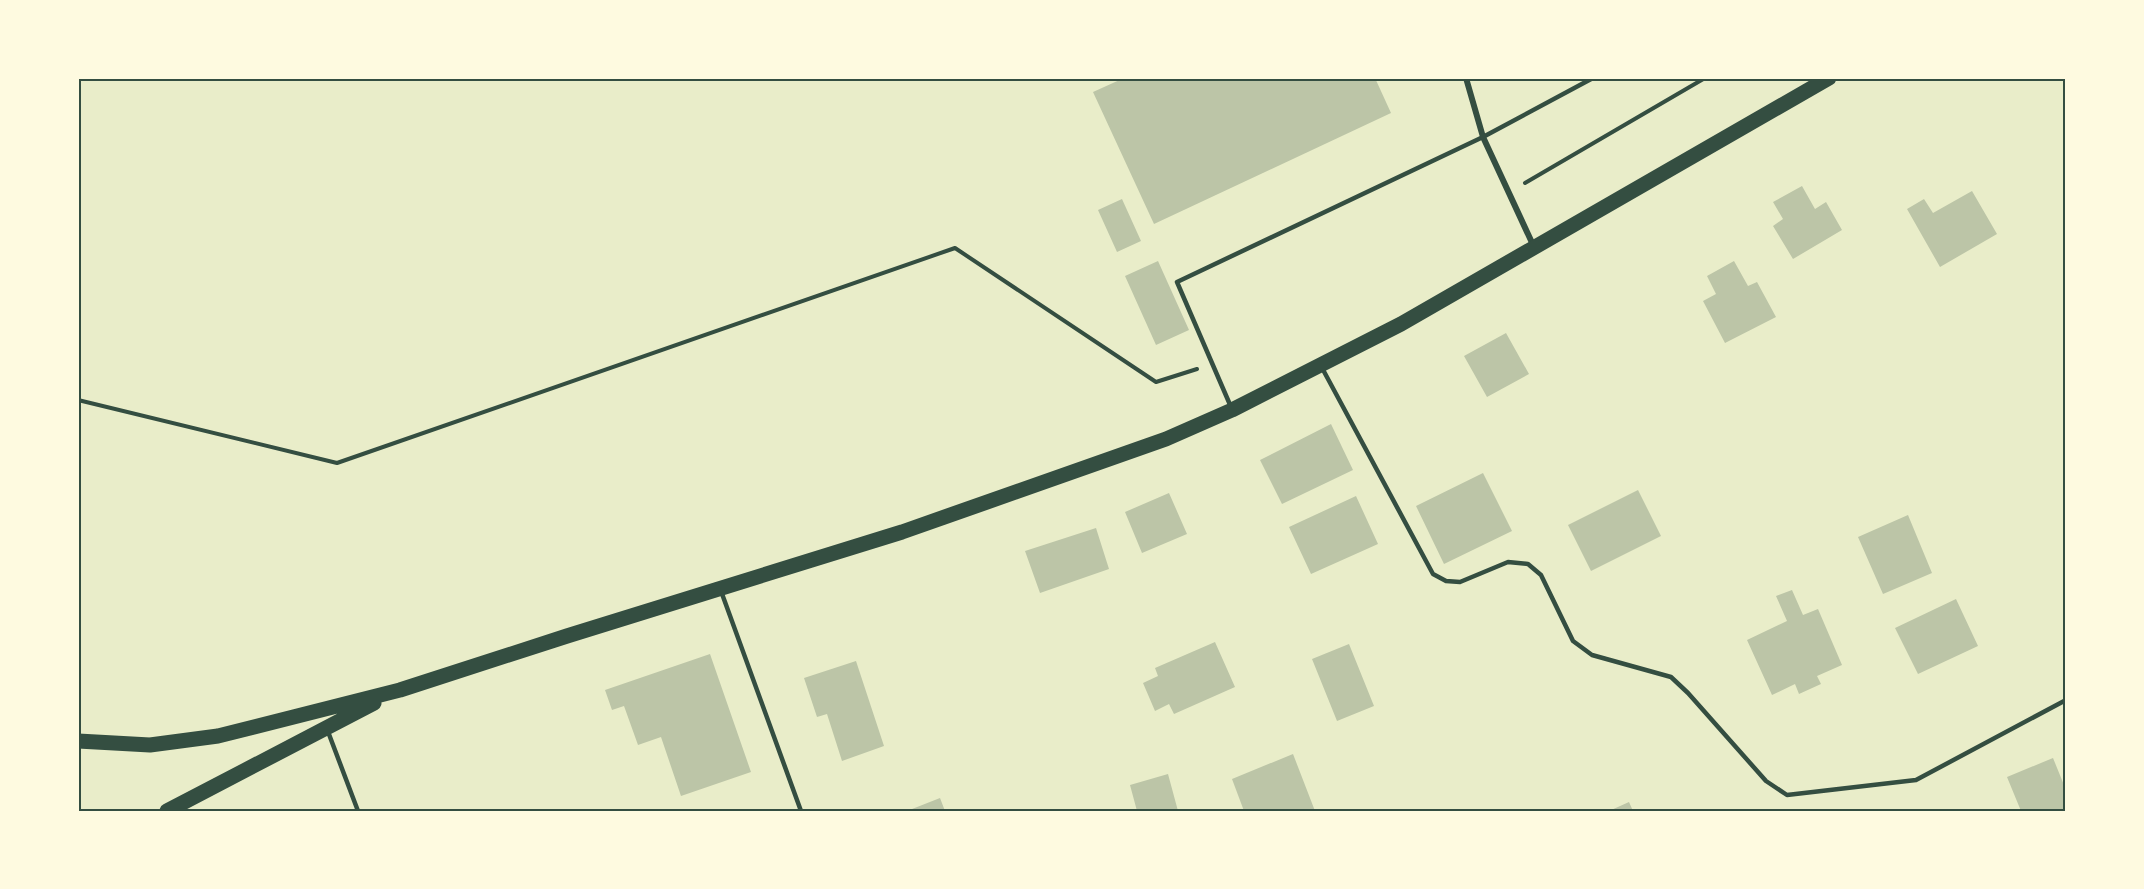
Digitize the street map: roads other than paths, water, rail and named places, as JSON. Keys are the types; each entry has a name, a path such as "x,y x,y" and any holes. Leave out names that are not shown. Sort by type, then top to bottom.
{"main road":[{"path":"78,741 150,745 218,736 400,690 902,532 1166,439 1232,410 1401,324 1829,78"},
{"path":"167,811 400,690"}],"street":[{"path":"1466,78 1483,137 1534,248"}],"lane":[{"path":"1232,410 1177,282 1483,137 1593,78"},
{"path":"1320,365 1432,574 1446,581 1460,582 1508,562 1528,564 1541,575 1573,641 1592,654 1618,664 1645,668 1671,677 1766,781 1787,795 1916,780 2066,700"},
{"path":"720,589 801,811"},
{"path":"326,727 358,811"}]}
